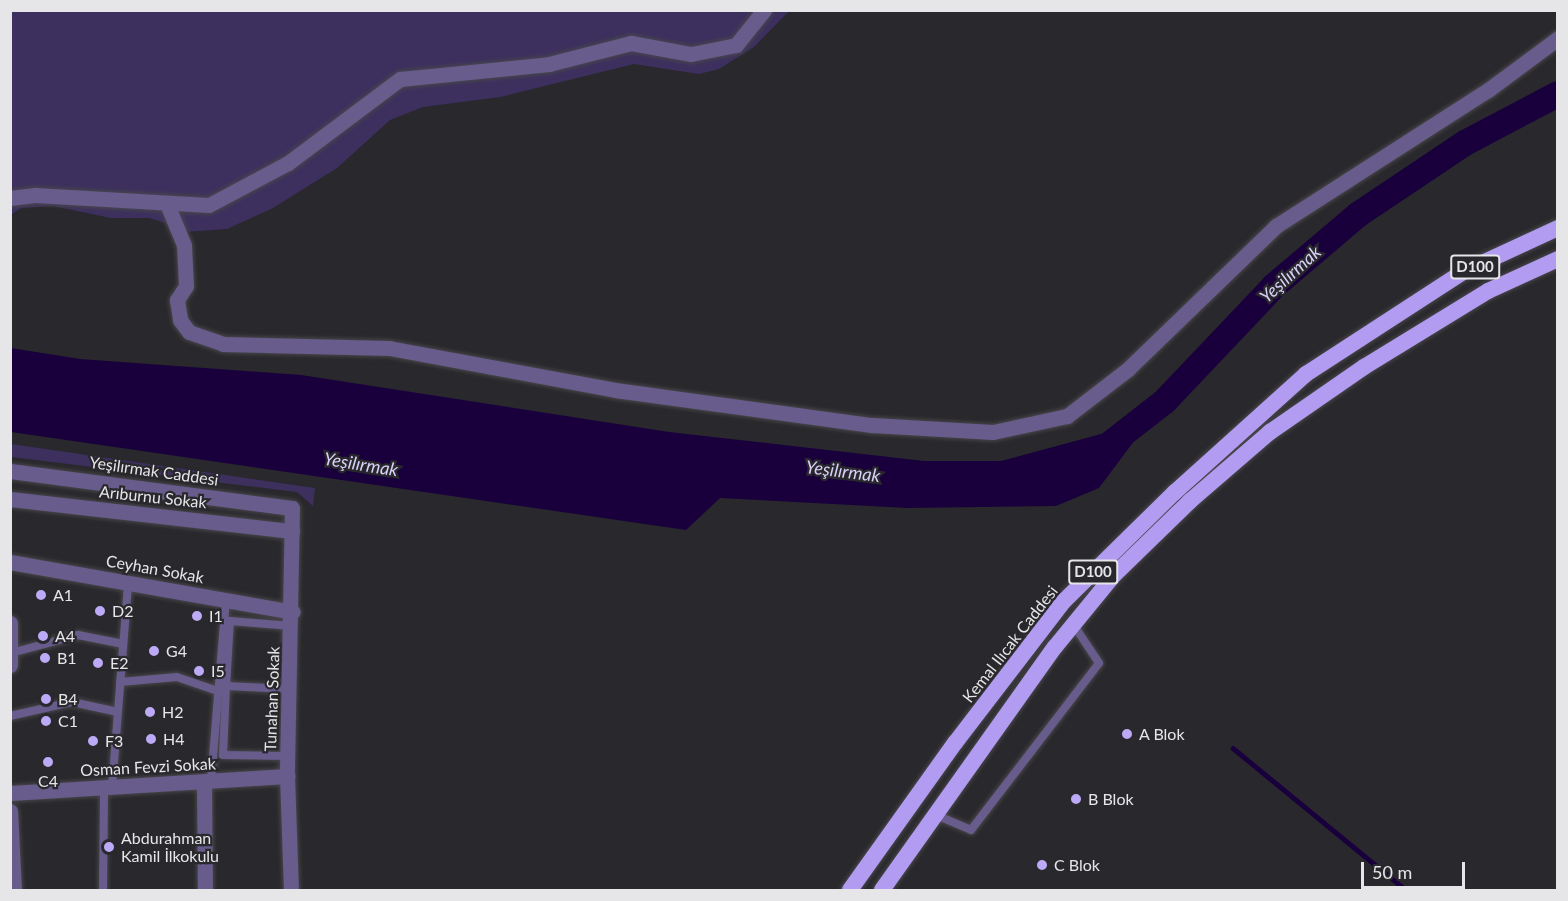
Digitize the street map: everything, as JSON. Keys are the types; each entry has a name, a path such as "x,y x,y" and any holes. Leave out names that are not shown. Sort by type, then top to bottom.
{"highway":[{"name":"Kemal Ilıcak Caddesi","path":"850,891 955,743 1064,601 1175,492 1306,374 1463,272 1557,228"},
{"name":"D100","path":"882,891 1073,624 1114,575 1164,526 1270,432 1413,337 1488,291 1557,259"}],"street":[{"path":"10,198 35,195 209,205 288,163 400,79 549,64 630,43 691,54 736,45 764,10"},
{"path":"166,204 184,245 186,286 177,300 180,320 189,332 223,344 389,348 650,395 872,425 993,432 1067,416 1128,369 1276,226 1488,90 1557,38"},
{"name":"Yeşilırmak Caddesi","path":"10,471 292,508"},
{"name":"Arıburnu Sokak","path":"10,499 292,531"},
{"name":"Tunahan Sokak","path":"291,891 287,756 292,619 292,508"},
{"name":"Ceyhan Sokak","path":"10,562 226,600 292,619"},
{"path":"10,623 10,664"},
{"name":"Osman Fevzi Sokak","path":"10,793 287,777"},
{"path":"205,891 207,782"},
{"path":"10,811 14,891"}],"lane":[{"path":"103,891 108,788 118,712 128,583"},
{"path":"207,782 226,600"},
{"path":"287,756 223,755 230,621 292,619"},
{"path":"936,815 971,830 1099,663 1073,624"},
{"path":"10,653 78,635 123,644"},
{"path":"120,682 177,677 218,691"},
{"path":"226,686 290,689"},
{"path":"10,716 72,702 118,712"}],"shaded area":[{"path":"11,11 789,11 754,47 719,69 699,74 634,64 500,97 423,107 390,120 337,168 273,208 227,229 171,233 165,223 149,218 111,218 53,206 21,208 11,215"},
{"path":"11,444 315,488 313,506 297,492 11,457"}],"water":[{"path":"11,348 80,359 301,375 669,432 924,461 1001,461 1149,421 1099,488 1056,506 907,508 720,498 686,530 11,432"}],"waterway":[{"name":"Yeşilırmak","path":"1110,444 1165,401 1274,286 1359,214 1465,143 1558,94"},
{"path":"1233,748 1406,890"}],"place":[{"name":"A1","path":"41,595"},
{"name":"D2","path":"100,611"},
{"name":"I1","path":"197,616"},
{"name":"A4","path":"43,636"},
{"name":"G4","path":"154,651"},
{"name":"B1","path":"45,658"},
{"name":"E2","path":"98,663"},
{"name":"I5","path":"199,671"},
{"name":"B4","path":"46,699"},
{"name":"H2","path":"150,712"},
{"name":"C1","path":"46,721"},
{"name":"A Blok","path":"1127,734"},
{"name":"H4","path":"151,739"},
{"name":"F3","path":"93,741"},
{"name":"C4","path":"48,762"},
{"name":"B Blok","path":"1076,799"},
{"name":"Abdurahman Kamil İlkokulu","path":"109,847"},
{"name":"C Blok","path":"1042,865"}]}
